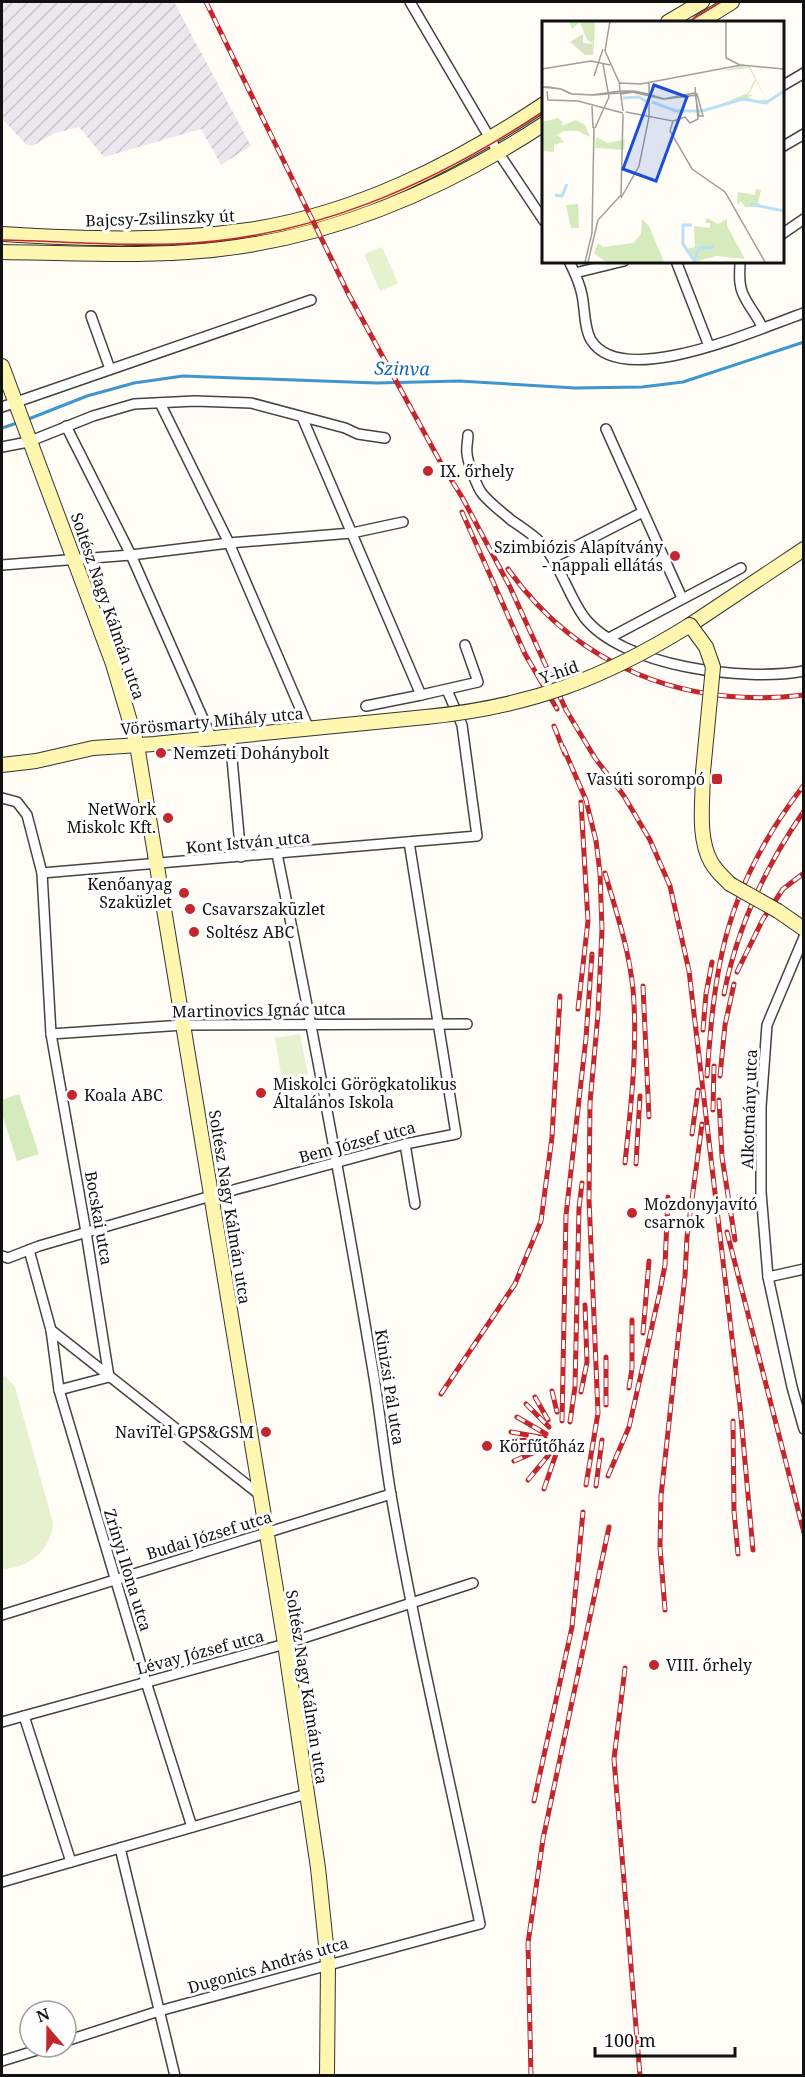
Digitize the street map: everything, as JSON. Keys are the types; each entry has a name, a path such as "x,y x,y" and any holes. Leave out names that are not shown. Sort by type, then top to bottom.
{"street":[{"path":"410,2 490,139 542,218"},
{"path":"671,21 702,2"},
{"path":"702,21 732,2"},
{"path":"784,85 804,73"},
{"name":"Bajcsy-Zsilinszky út","path":"2,234 130,239 191,236 250,230 305,218 357,202 425,174 490,139 542,105"},
{"name":"Bajcsy-Zsilinszky út","path":"2,252 189,252 278,240 331,226 384,208 447,181 542,125"},
{"path":"784,146 804,134"},
{"path":"784,233 804,219"},
{"path":"568,262 582,292 590,338 597,348 611,358 632,361 657,360 709,346 804,314"},
{"path":"676,262 709,346"},
{"path":"740,262 739,278 742,294 757,315 762,327"},
{"path":"574,273 607,263"},
{"path":"11,408 110,369 311,300"},
{"path":"91,316 110,369"},
{"name":"Soltész Nagy Kálmán utca","path":"2,366 11,408 27,438 56,508 72,559 113,664 137,745 285,1644 318,1868 328,1964 327,2076"},
{"path":"2,447 134,404 195,401 251,403 345,428 358,434 385,438"},
{"path":"160,403 229,543 309,729"},
{"path":"302,417 421,695"},
{"path":"66,426 131,555 212,739"},
{"path":"606,429 682,598"},
{"path":"468,435 467,455 480,491 510,519 536,538 553,558 585,618 609,638 630,650 706,670 748,675 804,671"},
{"path":"553,558 643,512"},
{"path":"2,565 352,533 403,522"},
{"name":"Y-híd","path":"426,717 494,707 563,688 633,659 690,625 804,549"},
{"path":"609,638 741,568"},
{"path":"690,625 706,647 713,666 703,772 703,834 707,854 714,867 730,884 778,911 804,929"},
{"path":"366,706 478,682 465,645"},
{"name":"Kont István utca","path":"42,873 477,836 462,725 447,690"},
{"name":"Vörösmarty Mihály utca","path":"2,765 93,748 212,739 426,717"},
{"path":"230,737 241,857"},
{"name":"Bocskai utca","path":"2,798 17,802 27,815 42,873 51,1034 109,1377"},
{"name":"Bem József utca","path":"2,1256 8,1258 86,1232 211,1196 405,1144 456,1134 409,842"},
{"name":"Kinizsi Pál utca","path":"277,854 331,1130 374,1373 391,1494 480,1924"},
{"name":"Alkotmány utca","path":"804,937 767,1025 761,1118 761,1192 768,1278 792,1387 804,1429"},
{"name":"Martinovics Ignác utca","path":"51,1034 183,1024 467,1024"},
{"path":"405,1144 414,1204"},
{"name":"Zrínyi Ilona utca","path":"29,1250 51,1330 59,1390 192,1827"},
{"path":"768,1278 804,1269"},
{"path":"51,1330 260,1495"},
{"path":"59,1390 109,1377"},
{"path":"792,1387 804,1384"},
{"name":"Budai József utca","path":"2,1615 391,1494"},
{"name":"Lévay József utca","path":"2,1722 285,1644 473,1583"},
{"path":"24,1716 71,1862"},
{"path":"2,1882 307,1794"},
{"path":"120,1848 175,2076"},
{"name":"Dugonics András utca","path":"78,2037 159,2011 480,1924"},
{"path":"2,2061 18,2056"}],"shaded area":[{"path":"2,2 174,2 251,146 221,165 201,129 104,157 79,127 55,133 32,146 27,145 2,119"}],"green space":[{"path":"382,247 398,283 380,291 364,254"},
{"path":"300,1034 308,1075 282,1080 275,1038"},
{"path":"19,1094 39,1154 17,1161 2,1114 2,1100"},
{"path":"2,1375 15,1387 53,1523 48,1541 37,1556 21,1565 2,1569"}],"waterway":[{"name":"Szinva","path":"26,420 87,396 134,383 183,376 377,383 459,381 575,388 642,387 683,382 804,342"},
{"name":"Szinva","path":"2,428 20,422"}],"tram line":[{"path":"690,21 721,2"},
{"path":"2,240 175,244 225,240 274,232 322,219 414,184 502,138 542,112"}],"railway":[{"path":"206,2 349,295 510,587 566,710 595,758 624,796 650,840 670,886 689,971 740,1406 753,1550"},
{"path":"462,512 525,654 557,709"},
{"path":"508,569 536,603 567,632 601,656 638,674 677,687 717,695 760,698 804,695"},
{"path":"554,726 565,754"},
{"path":"563,747 586,800 596,841 600,873 602,929 598,1014 590,1103 589,1199 598,1413 586,1485"},
{"path":"707,1076 716,983 735,908 765,844 804,785"},
{"path":"578,1009 588,921 581,802"},
{"path":"724,994 736,945 754,899 777,854 804,811"},
{"path":"605,873 618,916 633,989 634,1054 625,1163"},
{"path":"737,972 763,919 783,889 804,873"},
{"path":"562,1421 566,1215 586,1038 592,954"},
{"path":"703,1030 712,962"},
{"path":"720,1076 725,1025 734,984"},
{"path":"643,986 649,1117"},
{"path":"441,1394 515,1284 541,1221 552,1137 560,996"},
{"path":"713,1110 714,1066"},
{"path":"692,1134 698,1090"},
{"path":"636,1164 640,1096"},
{"path":"719,1100 722,1157 735,1240"},
{"path":"665,1610 660,1547 661,1496 685,1276 687,1237 702,1124"},
{"path":"570,1422 575,1387 579,1208 582,1183"},
{"path":"608,1476 629,1427 660,1291 665,1265 668,1197"},
{"path":"727,1232 804,1533"},
{"path":"643,1333 649,1261"},
{"path":"581,1392 587,1362 585,1305"},
{"path":"629,1388 632,1368 632,1320"},
{"path":"606,1357 606,1405"},
{"path":"552,1391 557,1412"},
{"path":"535,1397 548,1420"},
{"path":"526,1404 549,1427"},
{"path":"517,1417 546,1434"},
{"path":"733,1421 734,1511 738,1554"},
{"path":"511,1432 545,1438"},
{"path":"510,1441 533,1440"},
{"path":"596,1486 602,1440"},
{"path":"511,1452 534,1446"},
{"path":"514,1461 547,1447"},
{"path":"528,1480 551,1452"},
{"path":"544,1489 556,1454"},
{"path":"534,1801 572,1627 583,1512"},
{"path":"531,2076 528,1943 543,1839 609,1527"},
{"path":"625,1668 614,1759 640,2076"}],"place":[{"name":"IX. őrhely","path":"428,471"},
{"name":"Szimbiózis Alapítvány - nappali ellátás","path":"675,556"},
{"name":"Nemzeti Dohánybolt","path":"161,753"},
{"name":"Vasúti sorompó","path":"717,779"},
{"name":"NetWork Miskolc Kft.","path":"168,818"},
{"name":"Kenőanyag Szaküzlet","path":"184,893"},
{"name":"Csavarszaküzlet","path":"190,909"},
{"name":"Soltész ABC","path":"194,932"},
{"name":"Miskolci Görögkatolikus Általános Iskola","path":"261,1093"},
{"name":"Koala ABC","path":"72,1095"},
{"name":"Mozdonyjavító csarnok","path":"632,1213"},
{"name":"NaviTel GPS&GSM","path":"266,1432"},
{"name":"Körfűtőház","path":"487,1446"},
{"name":"VIII. őrhely","path":"654,1665"}]}
